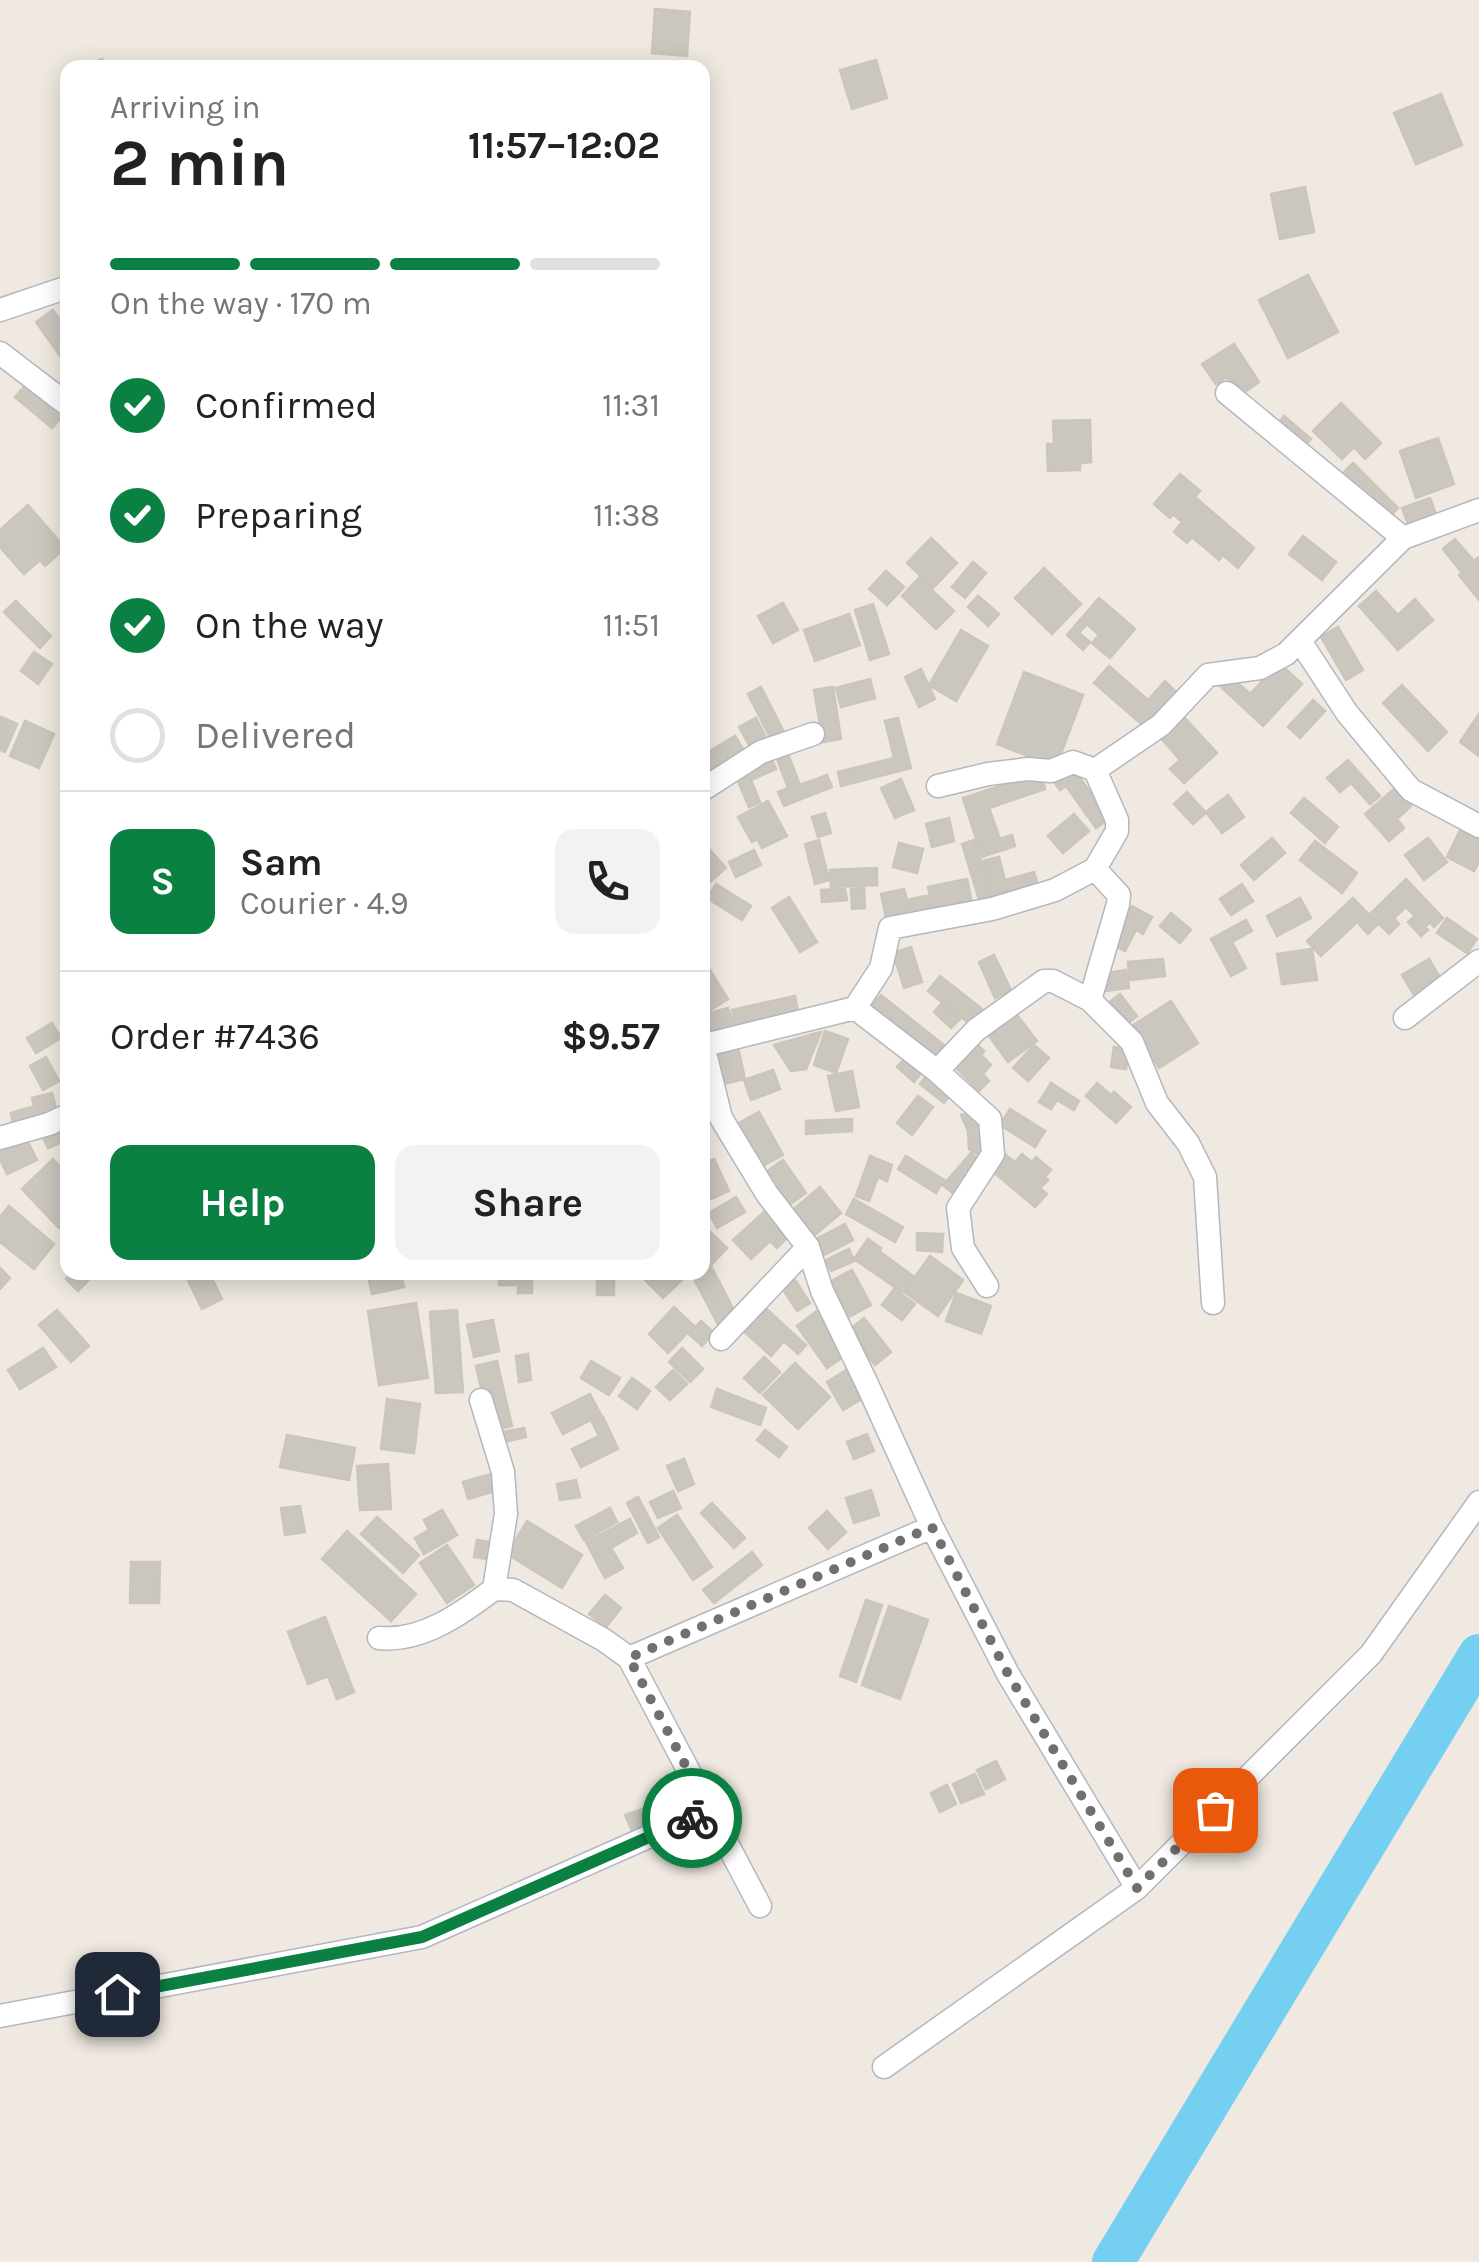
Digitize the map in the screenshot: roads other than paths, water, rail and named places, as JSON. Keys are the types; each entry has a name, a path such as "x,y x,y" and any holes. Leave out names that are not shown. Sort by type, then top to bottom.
{"street":[{"path":"0,310 60,289"},
{"path":"0,353 60,399"},
{"path":"1228,392 1403,538"},
{"path":"1095,770 1161,724 1208,675 1260,668 1286,654 1403,538 1479,510"},
{"path":"1300,642 1347,714 1412,790 1479,826"},
{"path":"710,785 761,752 813,734"},
{"path":"710,1042 855,1008 882,968 890,928 992,909 1056,890 1095,869 1117,831 1117,820 1095,770 1073,762 1051,771 1028,769 988,774 938,786"},
{"path":"1090,1000 1119,895 1095,869"},
{"path":"1406,1018 1479,961"},
{"path":"937,1071 976,1030 1044,981 1053,981 1090,1000 1132,1042 1157,1103 1188,1143 1205,1177 1212,1303"},
{"path":"855,1008 937,1071 990,1120 993,1154 958,1208 963,1248 987,1286"},
{"path":"710,1101 767,1194 808,1247 822,1291 932,1527 1008,1674 1137,1888"},
{"path":"0,1138 60,1119"},
{"path":"721,1338 808,1247"},
{"path":"481,1400 503,1472 506,1514 494,1589"},
{"path":"884,2067 1137,1888 1371,1654 1479,1502"},
{"path":"629,1658 932,1527"},
{"path":"379,1638 397,1640 419,1635 469,1608 494,1589 513,1590 604,1640 629,1658 760,1906"},
{"path":"1,2013 422,1937 709,1810"}],"waterway":[{"path":"1113,2262 1479,1655"}]}
